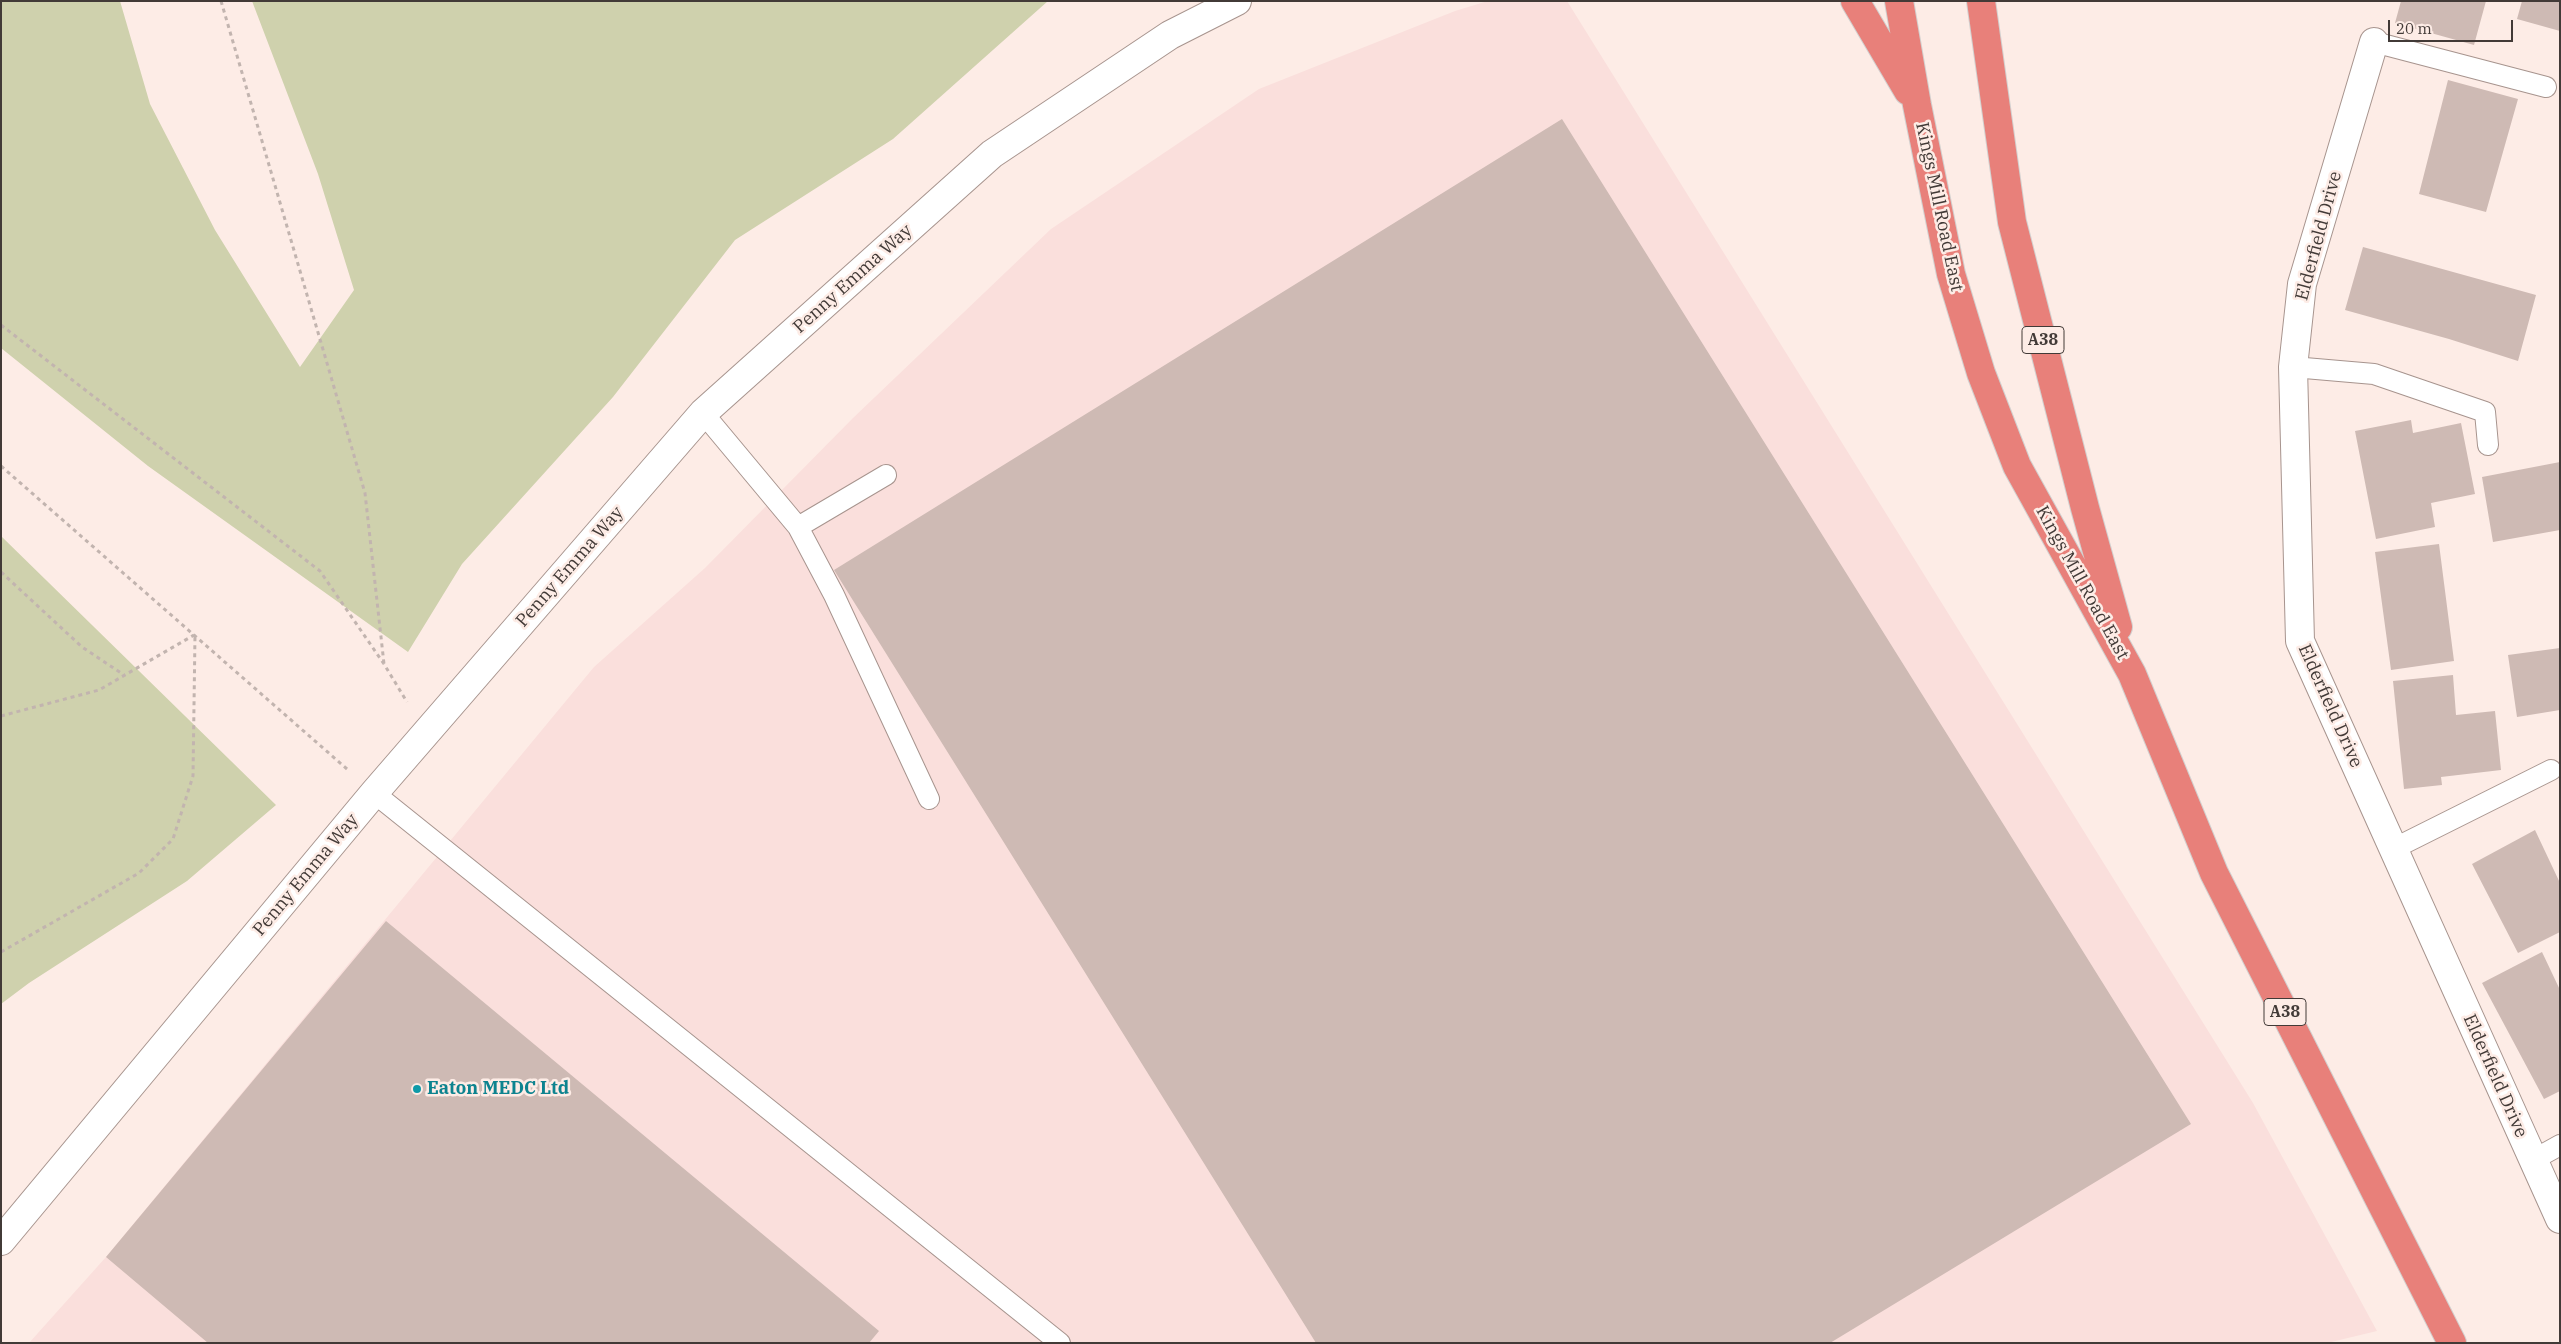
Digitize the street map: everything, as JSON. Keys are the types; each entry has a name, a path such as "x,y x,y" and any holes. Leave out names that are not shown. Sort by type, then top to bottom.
{"highway":[{"path":"1855,1 1917,105"},
{"name":"Kings Mill Road East","path":"1899,1 1917,105 1951,274 1981,374 2017,466 2132,674"},
{"name":"Kings Mill Road East","path":"1981,1 2012,222 2085,508 2132,674"},
{"name":"A38","path":"2132,674 2214,873 2452,1343"}],"main road":[{"name":"Penny Emma Way","path":"1,1241 374,793 703,413 992,154 1170,34 1237,1"},
{"name":"Elderfield Drive","path":"2374,42 2302,284 2294,367 2300,641 2560,1219"}],"lane":[{"path":"2374,42 2546,87"},
{"path":"2294,367 2374,374 2486,412 2488,445"},
{"path":"703,413 798,527 834,595 929,799"},
{"path":"798,527 886,475"},
{"path":"2393,849 2551,770"},
{"path":"374,793 1060,1343"},
{"path":"2533,1160 2560,1145"}],"path":[{"path":"221,1 365,493 384,664"},
{"path":"1,325 320,571 384,664 425,734"},
{"path":"1,466 195,634 374,793"},
{"path":"1,572 82,647 124,675"},
{"path":"1,716 99,690 195,634"},
{"path":"1,952 139,873 173,839 193,776 195,634"}],"shaded area":[{"path":"1488,1 1567,1 2253,1103 2377,1331 2327,1343 29,1343 106,1257 594,667 705,568 853,418 1051,229 1259,89 1455,11"}],"green space":[{"path":"1,1 120,1 150,104 215,230 300,367 354,290 318,174 252,1 1048,1 893,139 735,240 613,397 462,564 408,652 148,466 1,348"},
{"path":"1,536 276,805 187,881 29,983 1,1004"}],"building":[{"path":"2401,1 2486,1 2474,45 2395,23"},
{"path":"2522,1 2560,1 2560,31 2517,19"},
{"path":"2448,80 2518,99 2486,212 2419,194"},
{"path":"1562,119 2191,1124 1830,1343 1316,1343 834,570"},
{"path":"2363,247 2536,295 2518,361 2449,339 2345,310"},
{"path":"2411,420 2413,433 2461,423 2475,494 2431,503 2435,527 2376,539 2355,431"},
{"path":"2560,462 2560,530 2493,542 2482,477"},
{"path":"2439,544 2454,661 2391,670 2375,552"},
{"path":"2560,648 2560,710 2517,717 2508,655"},
{"path":"2453,675 2456,715 2495,711 2501,770 2441,777 2442,785 2404,789 2393,681"},
{"path":"2535,830 2560,883 2560,932 2518,953 2472,864"},
{"name":"Eaton MEDC Ltd","path":"386,921 879,1331 869,1343 208,1343 106,1257"},
{"path":"2542,952 2560,990 2560,1091 2544,1099 2482,983"}],"place":[{"name":"Eaton MEDC Ltd","path":"417,1089"}]}
